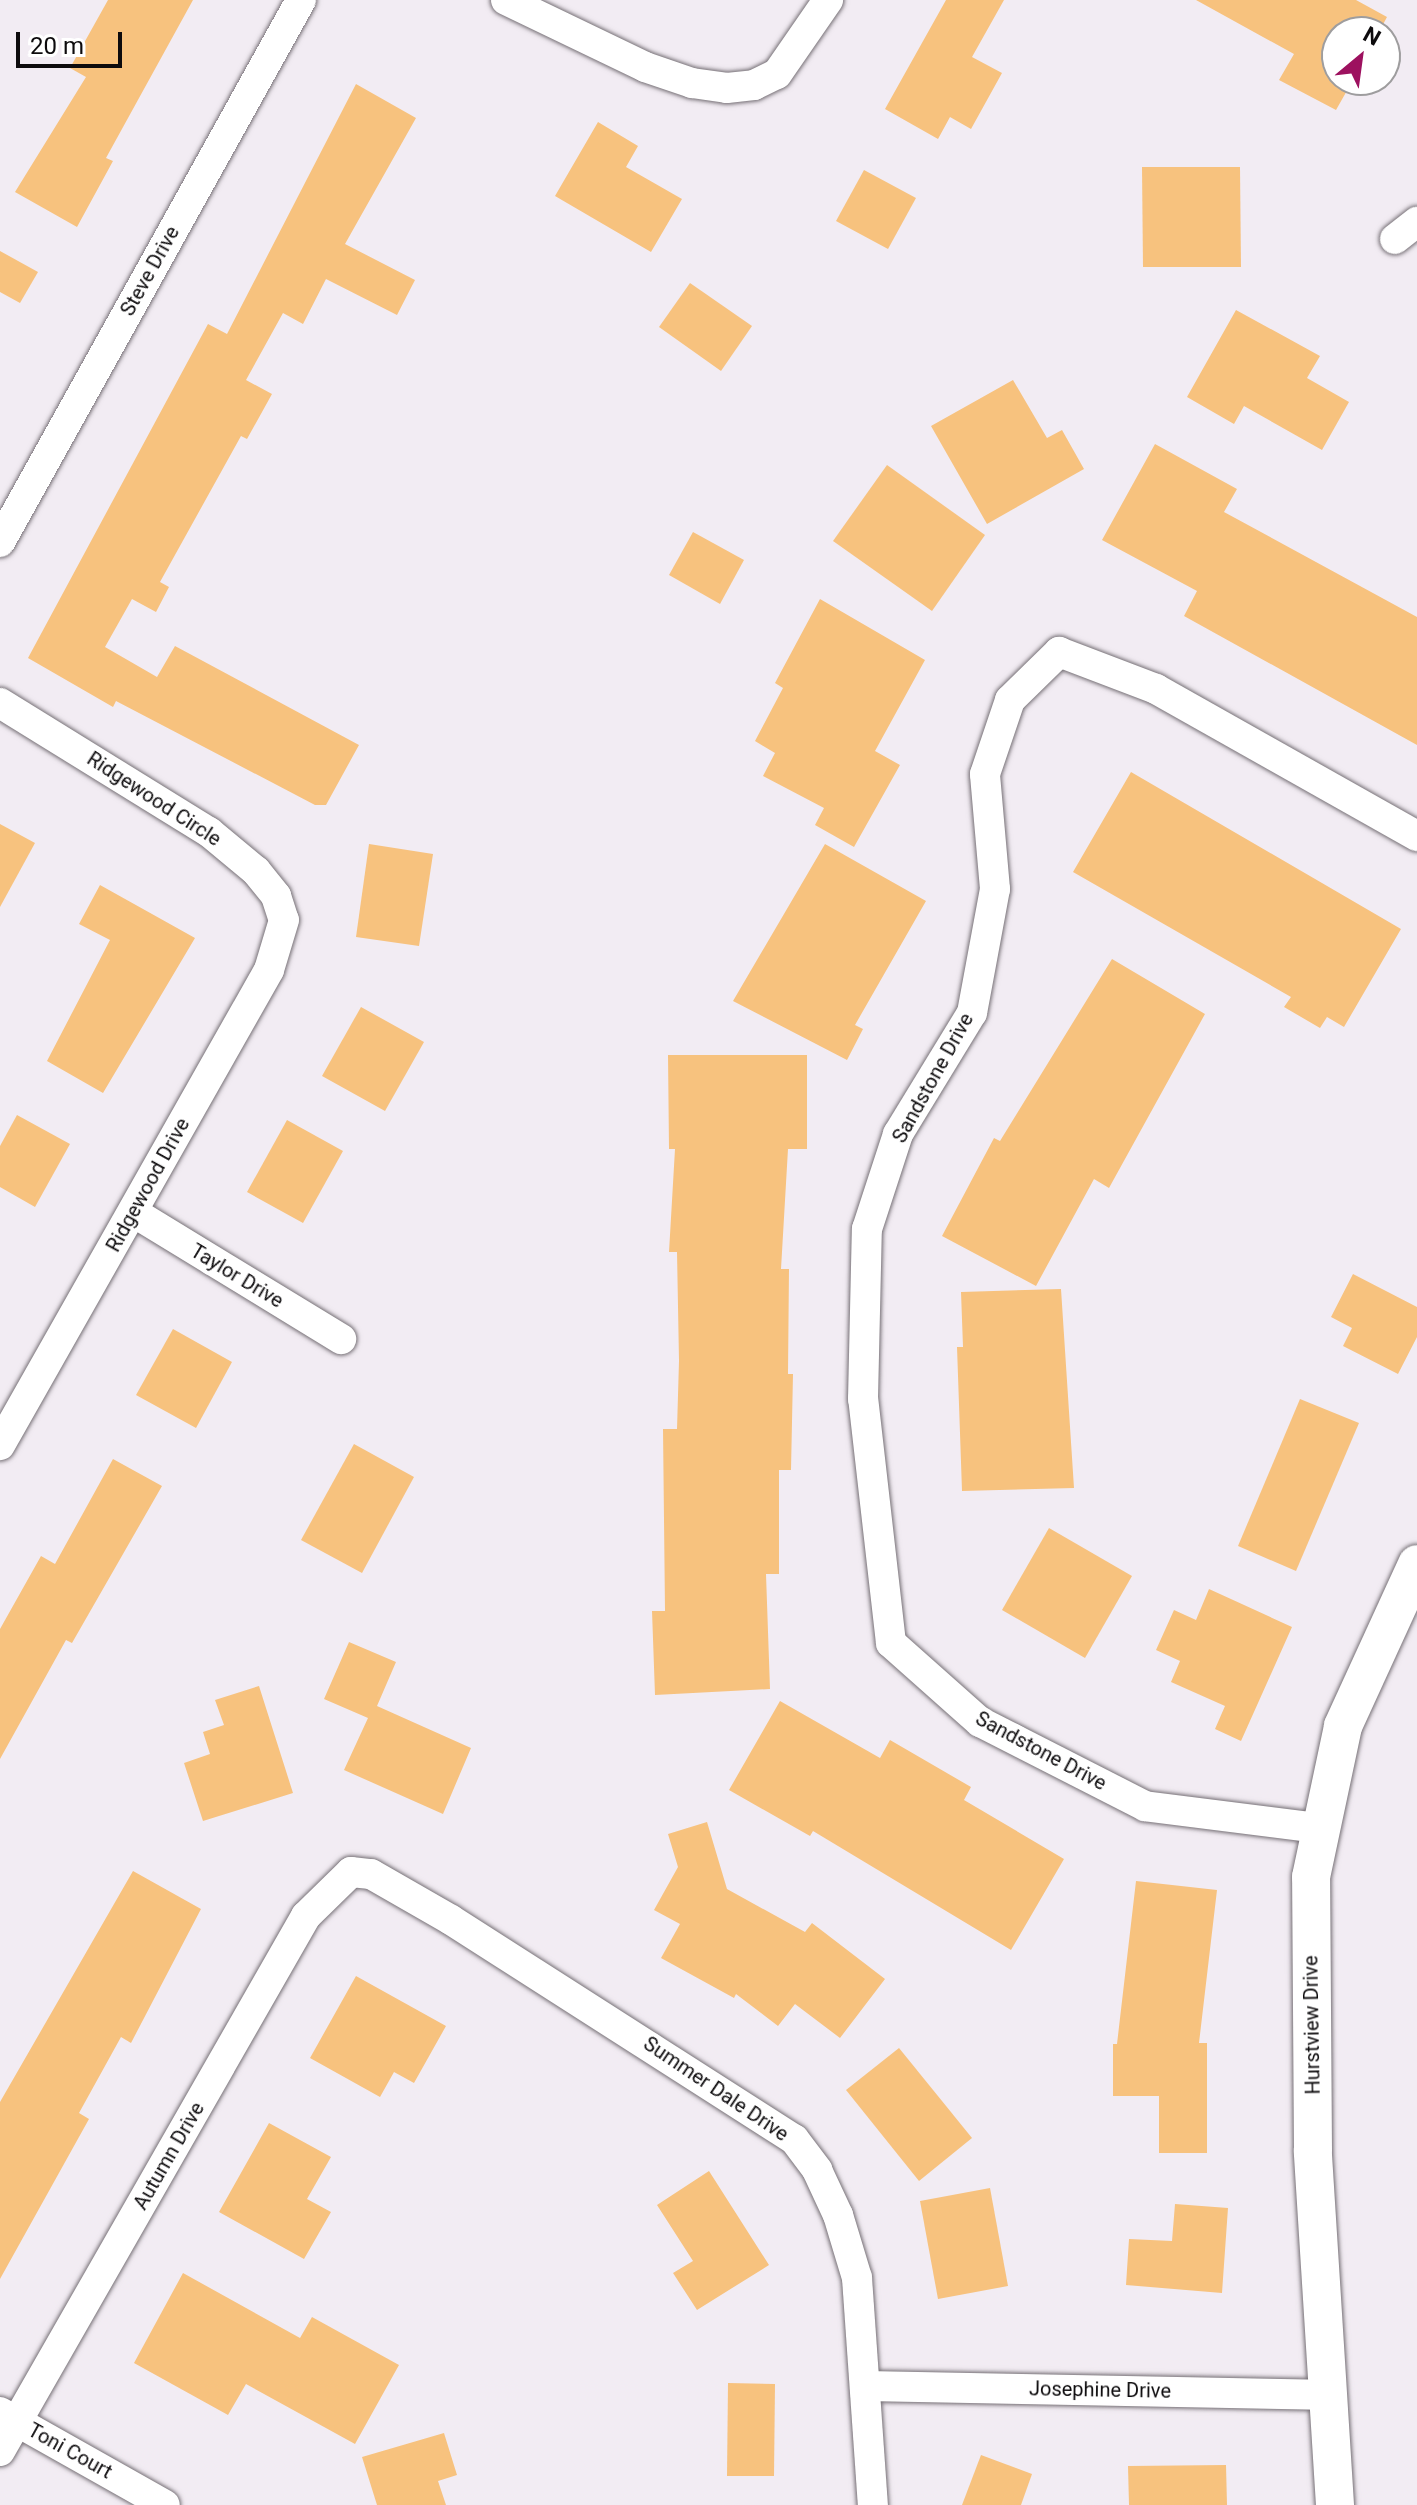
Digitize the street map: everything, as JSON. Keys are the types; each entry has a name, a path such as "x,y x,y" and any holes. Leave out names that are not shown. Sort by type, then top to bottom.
{"street":[{"name":"Steve Drive","path":"0,542 301,0"},
{"path":"506,0 645,67 692,83 754,85 777,74 828,0"},
{"name":"Sandstone Drive","path":"1318,1828 1145,1806 980,1722 891,1643 863,1399 867,1229 898,1134 972,1013 995,889 985,774 1010,700 1059,652 1156,689 1417,836"},
{"name":"Ridgewood Circle","path":"0,703 209,832 256,871 276,896 284,920"},
{"name":"Ridgewood Drive","path":"0,1445 269,970 284,920"},
{"name":"Taylor Drive","path":"133,1212 341,1339"},
{"name":"Hurstview Drive","path":"1335,2505 1331,2395 1313,2151 1311,1877 1318,1828 1343,1726 1417,1564"},
{"name":"Summer Dale Drive","path":"351,1872 371,1874 451,1920 794,2139 817,2170 838,2215 857,2278 868,2386 873,2505"},
{"name":"Autumn Drive","path":"0,2451 8,2416 306,1916 351,1872"},
{"name":"Josephine Drive","path":"868,2386 1331,2395"},
{"name":"Toni Court","path":"8,2416 165,2505"}],"building":[{"path":"108,0 193,0 106,158 113,161 77,227 15,192 86,77 70,68"},
{"path":"946,0 1004,0 972,57 1002,73 971,129 950,117 938,139 885,109"},
{"path":"1196,0 1356,0 1385,16 1321,16 1321,96 1344,96 1336,110 1279,80 1294,54"},
{"path":"356,84 416,118 345,244 415,280 397,315 326,279 303,324 283,313 246,380 272,394 247,439 241,436 160,582 169,587 156,612 132,599 105,647 157,677 175,646 359,745 326,805 315,805 116,701 113,707 28,658 208,324 227,334"},
{"path":"598,122 638,146 626,167 682,199 651,252 555,196"},
{"path":"1142,167 1240,167 1241,267 1143,267"},
{"path":"864,170 916,198 888,249 836,221"},
{"path":"0,251 38,272 20,303 0,292"},
{"path":"690,283 752,326 721,371 659,327"},
{"path":"1236,310 1320,356 1307,378 1349,402 1322,450 1244,406 1234,424 1187,397"},
{"path":"1013,380 1047,438 1062,430 1084,469 987,524 931,426"},
{"path":"1155,444 1237,489 1224,512 1417,617 1417,745 1184,616 1197,591 1102,540"},
{"path":"887,465 985,535 932,611 833,541"},
{"path":"693,532 744,560 720,604 669,575"},
{"path":"820,599 925,660 875,751 900,765 854,847 815,825 824,808 763,776 775,753 755,741 783,688 775,683"},
{"path":"1131,772 1401,929 1344,1027 1327,1017 1320,1028 1284,1007 1291,997 1073,872"},
{"path":"0,824 35,843 0,907"},
{"path":"369,844 433,854 419,946 356,937"},
{"path":"825,844 926,901 855,1025 863,1029 847,1060 733,1001"},
{"path":"100,885 195,938 103,1093 47,1061 110,940 79,924"},
{"path":"1112,959 1205,1014 1109,1188 1094,1179 1036,1286 942,1236 994,1138 1000,1141"},
{"path":"361,1007 424,1042 385,1111 322,1076"},
{"path":"668,1055 807,1055 807,1149 788,1149 781,1269 789,1269 788,1374 793,1374 791,1470 779,1470 779,1574 766,1574 770,1689 655,1695 652,1611 665,1611 663,1429 677,1429 679,1361 677,1252 669,1252 675,1149 669,1149"},
{"path":"17,1115 70,1144 35,1207 0,1187 0,1146"},
{"path":"287,1120 343,1151 303,1223 247,1192"},
{"path":"1353,1274 1417,1307 1417,1337 1398,1374 1343,1346 1352,1328 1331,1317"},
{"path":"1061,1289 1074,1488 962,1491 957,1347 963,1347 961,1292"},
{"path":"173,1329 232,1362 196,1428 136,1395"},
{"path":"1300,1399 1359,1423 1296,1571 1238,1546"},
{"path":"354,1444 414,1477 362,1573 301,1540"},
{"path":"113,1459 162,1486 72,1643 66,1640 0,1759 0,1629 41,1556 55,1564"},
{"path":"1049,1528 1132,1576 1085,1658 1002,1610"},
{"path":"1209,1589 1292,1627 1241,1741 1215,1729 1225,1706 1171,1682 1180,1661 1156,1650 1174,1610 1196,1620"},
{"path":"349,1642 396,1662 377,1706 471,1748 443,1814 344,1770 368,1718 324,1699"},
{"path":"259,1686 293,1793 203,1821 184,1763 210,1754 203,1732 224,1725 215,1700"},
{"path":"780,1701 880,1758 890,1740 971,1787 964,1800 1064,1859 1011,1950 813,1831 810,1836 729,1790"},
{"path":"707,1822 727,1889 805,1932 812,1923 885,1979 840,2038 795,2004 778,2026 736,1994 734,1998 661,1958 680,1924 654,1910 678,1867 668,1834"},
{"path":"133,1871 201,1909 131,2043 121,2037 79,2113 89,2119 0,2279 0,2102"},
{"path":"1136,1881 1217,1890 1199,2043 1207,2043 1207,2153 1159,2153 1159,2096 1113,2096 1113,2044 1117,2044"},
{"path":"356,1976 446,2026 414,2083 394,2072 380,2097 310,2058"},
{"path":"899,2048 972,2138 919,2181 846,2090"},
{"path":"269,2123 331,2157 307,2199 331,2212 304,2259 219,2212"},
{"path":"709,2171 769,2265 697,2310 673,2273 693,2261 657,2205"},
{"path":"990,2188 1008,2286 938,2299 920,2201"},
{"path":"1175,2204 1228,2208 1222,2293 1126,2285 1129,2239 1172,2241"},
{"path":"183,2273 300,2338 312,2317 399,2365 355,2444 246,2384 228,2415 134,2363"},
{"path":"728,2383 775,2384 774,2476 727,2476"},
{"path":"444,2433 457,2475 438,2481 446,2505 377,2505 362,2457"},
{"path":"981,2455 1032,2474 1021,2505 962,2505"},
{"path":"1226,2465 1227,2505 1129,2505 1128,2466"}]}
